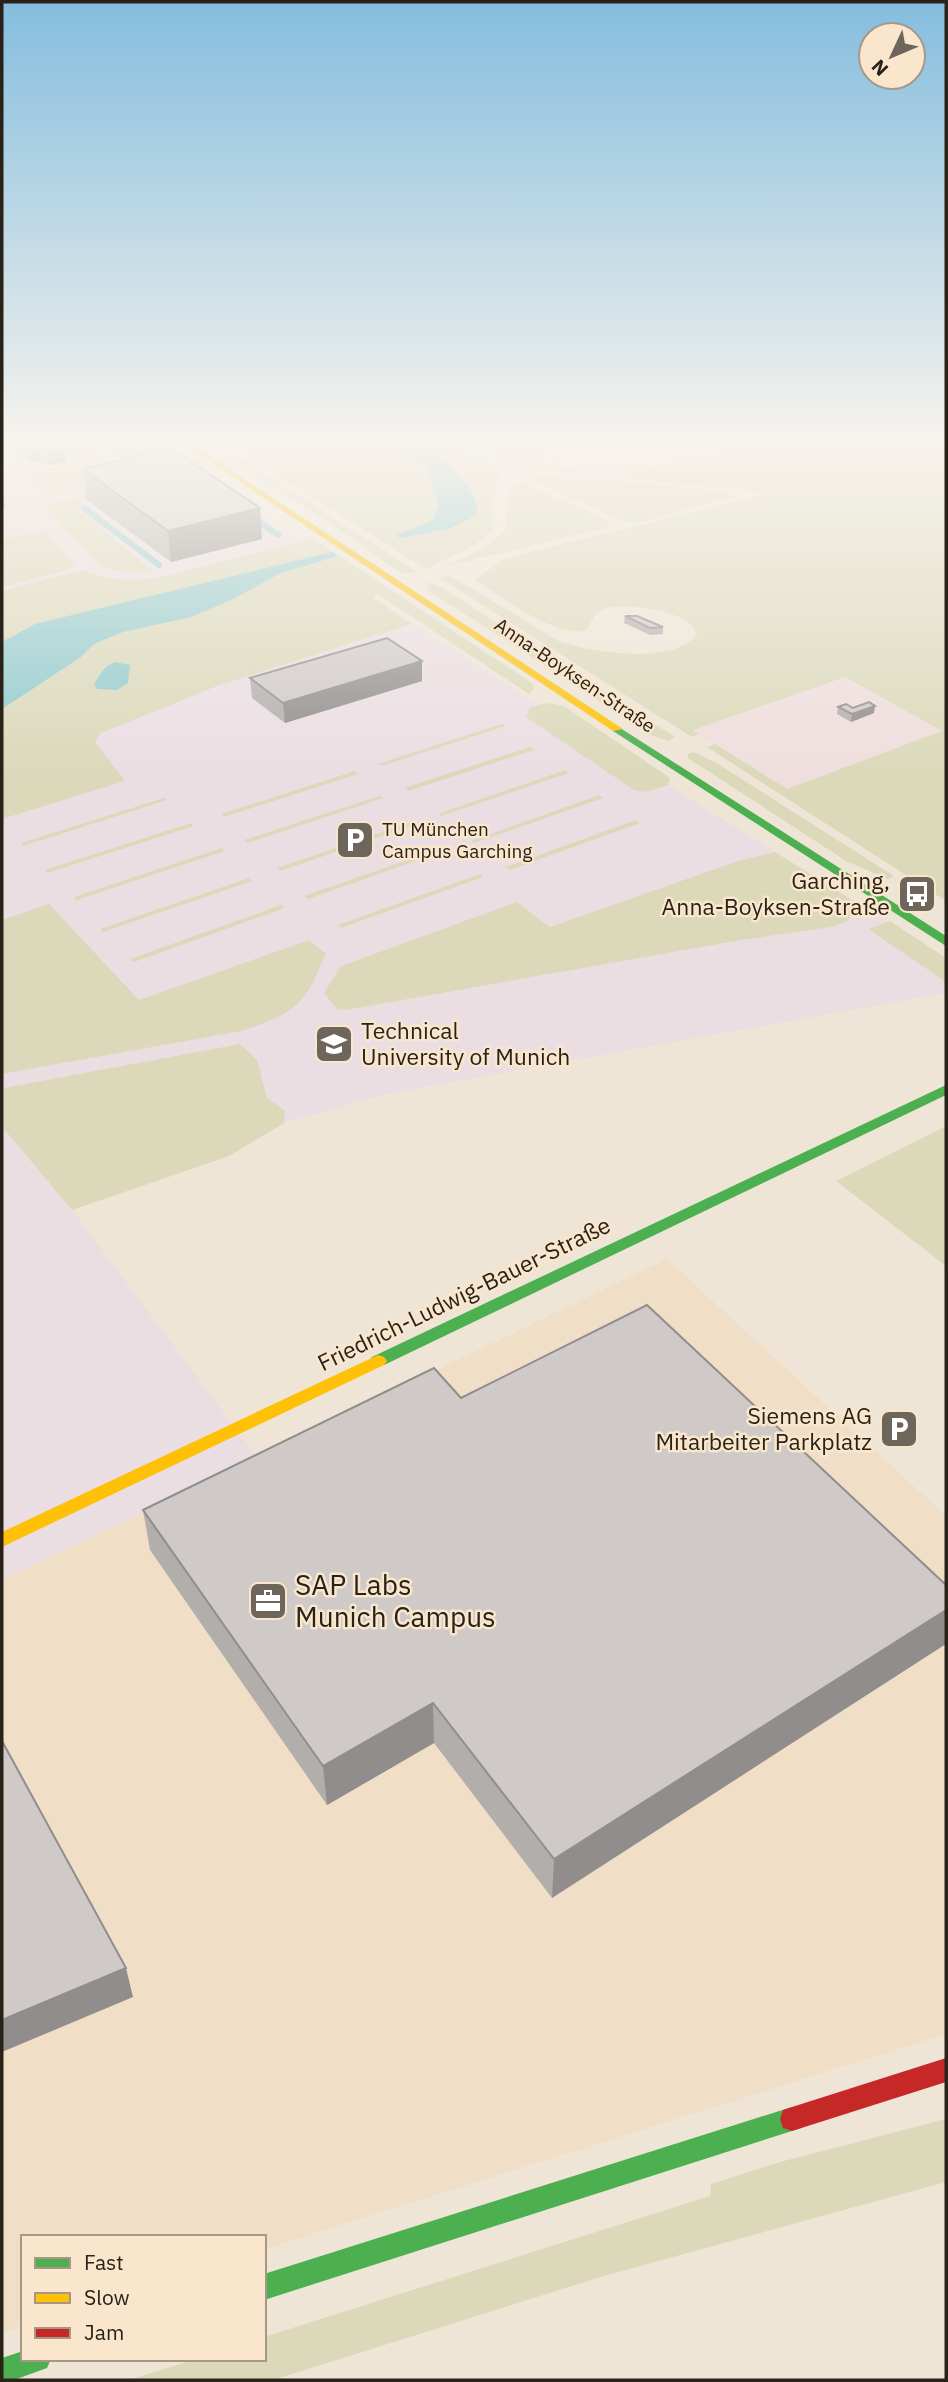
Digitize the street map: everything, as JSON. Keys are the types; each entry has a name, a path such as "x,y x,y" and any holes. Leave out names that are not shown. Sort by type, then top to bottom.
{"street":[{"name":"Anna-Boyksen-Straße","path":"349,552 946,942"},
{"name":"Friedrich-Ludwig-Bauer-Straße","path":"2,1540 946,1089"},
{"path":"266,2286 946,2070"},
{"path":"2,2371 32,2361"}],"shaded area":[{"name":"Technical University of Munich","path":"2,552 321,552 372,597 524,696 946,958 946,993 386,1094 284,1123 229,1156 72,1210 257,1457 2,1580"},
{"path":"2,552 64,552 76,566 67,570 2,587"},
{"path":"88,552 130,552 152,570 130,573 103,568"},
{"path":"257,552 333,552 532,683 534,689 529,694 378,594 372,597 411,624 217,686 101,733 95,742 125,781 2,819 2,591 82,570 106,578 157,578"},
{"path":"371,552 387,552 419,573 403,573"},
{"path":"399,552 459,552 426,569"},
{"path":"474,552 503,552 447,566"},
{"path":"530,552 946,552 946,901 707,747 715,744 787,789 942,731 845,677 693,730 699,734 692,737 440,578 448,574 558,641 590,649 631,654 670,650 686,644 697,634 689,622 669,613 628,606 605,609 597,613 585,631 557,627 528,614 474,580 506,558"},
{"path":"428,582 439,586 675,737 668,741 651,735 428,590"},
{"path":"845,677 943,731 787,789 692,730"},
{"path":"547,703 564,706 670,778 668,785 646,792 634,790 526,717 530,707"},
{"path":"502,724 506,726 381,766 378,764"},
{"path":"530,747 534,750 408,791 404,788"},
{"path":"694,752 718,764 894,876 888,879 846,861 688,758 688,754"},
{"path":"565,770 569,773 441,816 438,814"},
{"path":"355,771 358,774 224,817 221,814"},
{"path":"599,795 603,798 474,843 471,841"},
{"path":"380,796 383,798 247,843 244,840"},
{"path":"164,798 167,800 23,846 21,843"},
{"path":"636,820 640,823 510,870 506,867"},
{"path":"415,821 418,824 280,871 277,868"},
{"path":"191,823 194,826 47,873 45,870"},
{"path":"444,847 447,850 308,899 304,896"},
{"path":"222,848 225,851 77,900 74,897"},
{"path":"775,852 855,902 849,920 832,927 741,940 346,1010 337,1009 324,993 341,966 517,902 550,927 738,861"},
{"path":"480,874 483,877 341,928 338,925"},
{"path":"249,878 252,881 103,932 100,929"},
{"path":"49,904 139,1000 309,940 326,954 303,998 275,1019 241,1031 2,1074 2,920"},
{"path":"281,905 285,908 134,962 130,959"},
{"path":"890,921 946,958 946,982 868,929"},
{"path":"240,1044 257,1060 267,1098 285,1111 284,1123 229,1156 72,1210 4,1129 4,1088"},
{"path":"946,1126 946,1266 836,1181"},
{"path":"667,1259 946,1516 946,2034 266,2248 266,2235 21,2235 21,2327 2,2332 2,1580"},
{"path":"946,2119 946,2182 607,2275 273,2380 129,2380 190,2361 266,2361 266,2336 710,2196 711,2184 780,2162"}],"water":[{"path":"331,552 338,556 281,573 231,600 191,617 123,632 94,644 81,657 2,709 2,642 35,624"},
{"path":"115,662 130,665 128,683 117,690 97,689 94,685 100,674"}],"building":[{"path":"625,616 637,616 663,627 650,628"},
{"path":"387,638 422,661 283,703 250,678"},
{"path":"869,702 875,706 852,714 838,707 846,704 853,708"},
{"path":"647,1305 946,1585 946,1610 554,1859 433,1703 323,1766 143,1510 434,1368 461,1398"},
{"path":"2,1741 126,1968 2,2020"}],"waterway":[{"path":"142,552 159,565"}],"traffic: fast":[{"path":"617,729 946,942"},
{"path":"378,1361 946,1089"},
{"path":"266,2286 792,2119"},
{"path":"2,2371 32,2361"}],"traffic: slow":[{"path":"350,552 617,729"},
{"path":"2,1540 378,1361"}],"traffic: jam":[{"path":"792,2119 946,2070"}],"place":[{"name":"TU München Campus Garching","path":"355,840"},
{"name":"Garching, Anna-Boyksen-Straße","path":"917,894"},
{"name":"Technical University of Munich","path":"334,1044"},
{"name":"Siemens AG Mitarbeiter Parkplatz","path":"899,1429"},
{"name":"SAP Labs Munich Campus","path":"268,1601"}]}
